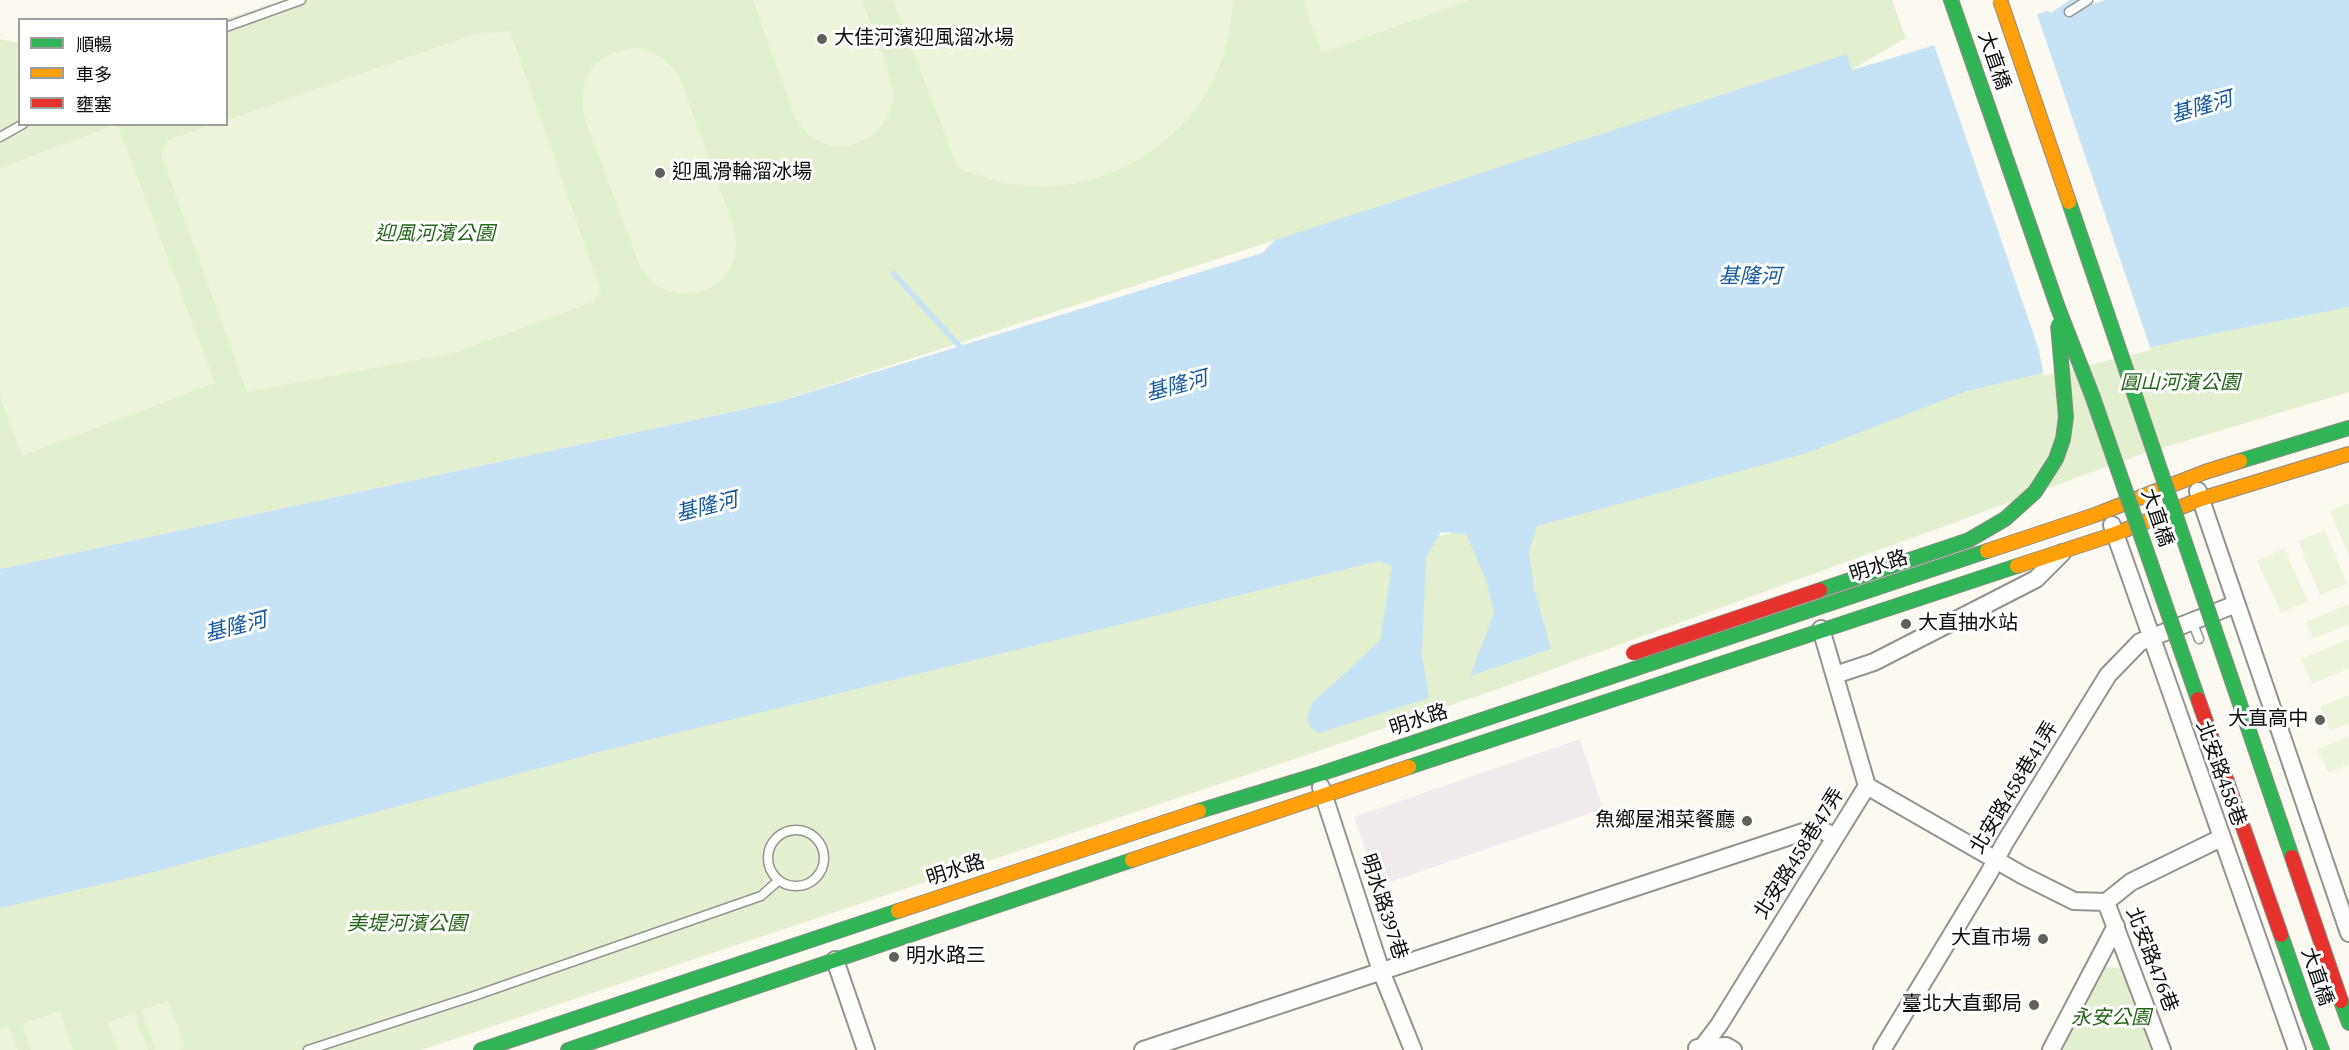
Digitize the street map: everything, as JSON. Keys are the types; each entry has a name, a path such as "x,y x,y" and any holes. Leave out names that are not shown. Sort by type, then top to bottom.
{"main road":[{"name":"大直橋","path":"1951,0 2322,1050"},
{"name":"大直橋","path":"2000,0 2349,1023"},
{"path":"1627,655 1969,540 2012,516 2030,499 2051,470 2062,438 2066,416 2065,386 2058,350 2058,308"},
{"name":"明水路","path":"502,1050 512,1039 1189,814 1317,775 2107,511 2193,476 2349,428"},
{"path":"568,1050 1821,629 2115,534 2201,499 2349,454"},
{"path":"1189,814 1243,787 1579,673"},
{"path":"481,1050 512,1039"}],"street":[{"path":"2193,476 2349,933"},
{"name":"北安路458巷","path":"2107,511 2297,1050"},
{"path":"1835,675 1874,662 2036,579 2063,551"},
{"name":"北安路458巷41弄","path":"1882,1050 2108,675 2140,642 2236,604"},
{"name":"北安路458巷47弄","path":"1698,1049 1719,1025 1867,786 1821,629"},
{"name":"明水路397巷","path":"1317,775 1381,971 1413,1050"},
{"name":"北安路476巷","path":"1867,786 2022,875 2074,901 2106,902 2162,1050"},
{"path":"1143,1050 1803,832 1818,829 1835,836"},
{"path":"2106,902 2131,882 2221,838"},
{"path":"2051,1050 2116,926"},
{"path":"835,960 866,1050"},
{"path":"1698,1049 1726,1046 1733,1050"}],"lane":[{"path":"228,26 301,0"},
{"path":"2069,12 2088,0"},
{"path":"0,137 19,126"},
{"path":"2192,621 2199,639"},
{"path":"794,830 803,831 818,840 825,857 824,866 814,881 796,887 777,881 771,873 768,854 777,837 794,830"},
{"path":"308,1050 474,996 761,896 777,881"}],"shaded area":[{"path":"1580,739 1603,809 1378,886 1354,817"}],"green space":[{"name":"迎風河濱公園","path":"282,0 1892,0 1906,38 1851,70 1275,240 778,402 0,569 0,39 18,43 18,126 228,126 228,18"},
{"name":"大佳河濱迎風溜冰場","path":"753,0 862,0 886,63 892,87 891,110 877,131 867,139 842,146 829,145 816,140 805,131 793,112"},
{"path":"893,0 1233,0 1231,23 1220,67 1194,111 1175,132 1153,150 1129,165 1103,176 1076,183 1047,186 1003,182 958,168"},
{"path":"1303,0 1470,0 1322,53"},
{"path":"510,31 601,291 593,302 454,353 247,392 161,155 167,140 209,126 228,126 228,120 475,34"},
{"name":"迎風滑輪溜冰場","path":"640,48 663,59 680,78 735,230 736,251 733,263 719,282 699,292 688,294 665,290 652,282 643,271 584,116 584,88 594,67 602,59 613,54"},
{"path":"112,126 118,126 215,383 22,456 0,396 0,168"},
{"name":"美堤河濱公園","path":"2349,296 2349,392 2142,454 1501,688 421,1050 0,1050 0,901 1573,502 2099,342"},
{"path":"2349,503 2349,556 2330,511"},
{"path":"2325,530 2347,584 2320,595 2298,541"},
{"path":"2284,548 2308,601 2281,613 2257,561"},
{"path":"2349,604 2349,624 2313,639 2306,622"},
{"path":"2349,639 2349,668 2312,684 2301,659"},
{"path":"2349,695 2349,723 2330,731 2320,707"},
{"path":"2349,736 2349,764 2329,773 2317,750"},
{"name":"永安公園","path":"2106,967 2122,969 2155,1050 2060,1050"},
{"path":"168,1001 185,1048 156,1050 141,1010"},
{"path":"60,1011 73,1050 31,1050 22,1024"},
{"path":"134,1013 148,1050 118,1050 108,1022"},
{"path":"9,1026 18,1050 0,1050 0,1029"}],"water":[{"name":"基隆河","path":"2070,0 2087,0 2090,5 2105,0 2349,0 2349,307 2182,340 1967,391 1807,453 1537,526 1529,552 1534,588 1551,649 1470,676 1494,613 1486,580 1466,534 1441,532 1426,557 1422,655 1429,698 1319,733 1311,728 1307,720 1312,703 1380,641 1392,566 1379,561 599,752 150,873 0,908 0,569 778,402 1262,253 1275,240 1847,54 1852,70 2048,11 2051,13"}],"pier":[{"path":"2036,11 2151,350 2044,376 2038,347 1933,42"}],"waterway":[{"path":"893,273 963,350"}],"traffic: fast":[{"path":"1951,0 2058,308"},
{"path":"2069,202 2292,857"},
{"path":"2058,308 2092,395 2198,699"},
{"path":"1820,590 1969,540 2005,519 2035,492 2056,459 2063,439 2066,417 2058,325"},
{"path":"2240,461 2349,428"},
{"path":"1199,811 1317,775 1987,551"},
{"path":"1409,767 2017,566"},
{"path":"568,1050 1132,860"},
{"path":"481,1050 898,911"},
{"path":"2281,935 2308,1013"},
{"path":"2341,1001 2349,1023"},
{"path":"2308,1013 2322,1050"}],"traffic: slow":[{"path":"2000,0 2069,202"},
{"path":"2017,566 2115,534 2201,499 2349,454"},
{"path":"1987,551 2095,515 2205,472 2240,461"},
{"path":"1132,860 1409,767"},
{"path":"898,911 1199,811"}],"traffic: jam":[{"path":"1633,653 1820,590"},
{"path":"2198,699 2281,935"},
{"path":"2292,857 2341,1001"}],"place":[{"name":"大佳河濱迎風溜冰場","path":"822,39"},
{"name":"迎風滑輪溜冰場","path":"660,173"},
{"name":"大直抽水站","path":"1906,624"},
{"name":"大直高中","path":"2320,720"},
{"name":"魚鄉屋湘菜餐廳","path":"1747,821"},
{"name":"大直市場","path":"2043,939"},
{"name":"明水路三","path":"894,957"},
{"name":"臺北大直郵局","path":"2034,1005"}],"park label":[{"name":"圓山河濱公園","path":"2180,384"}]}
